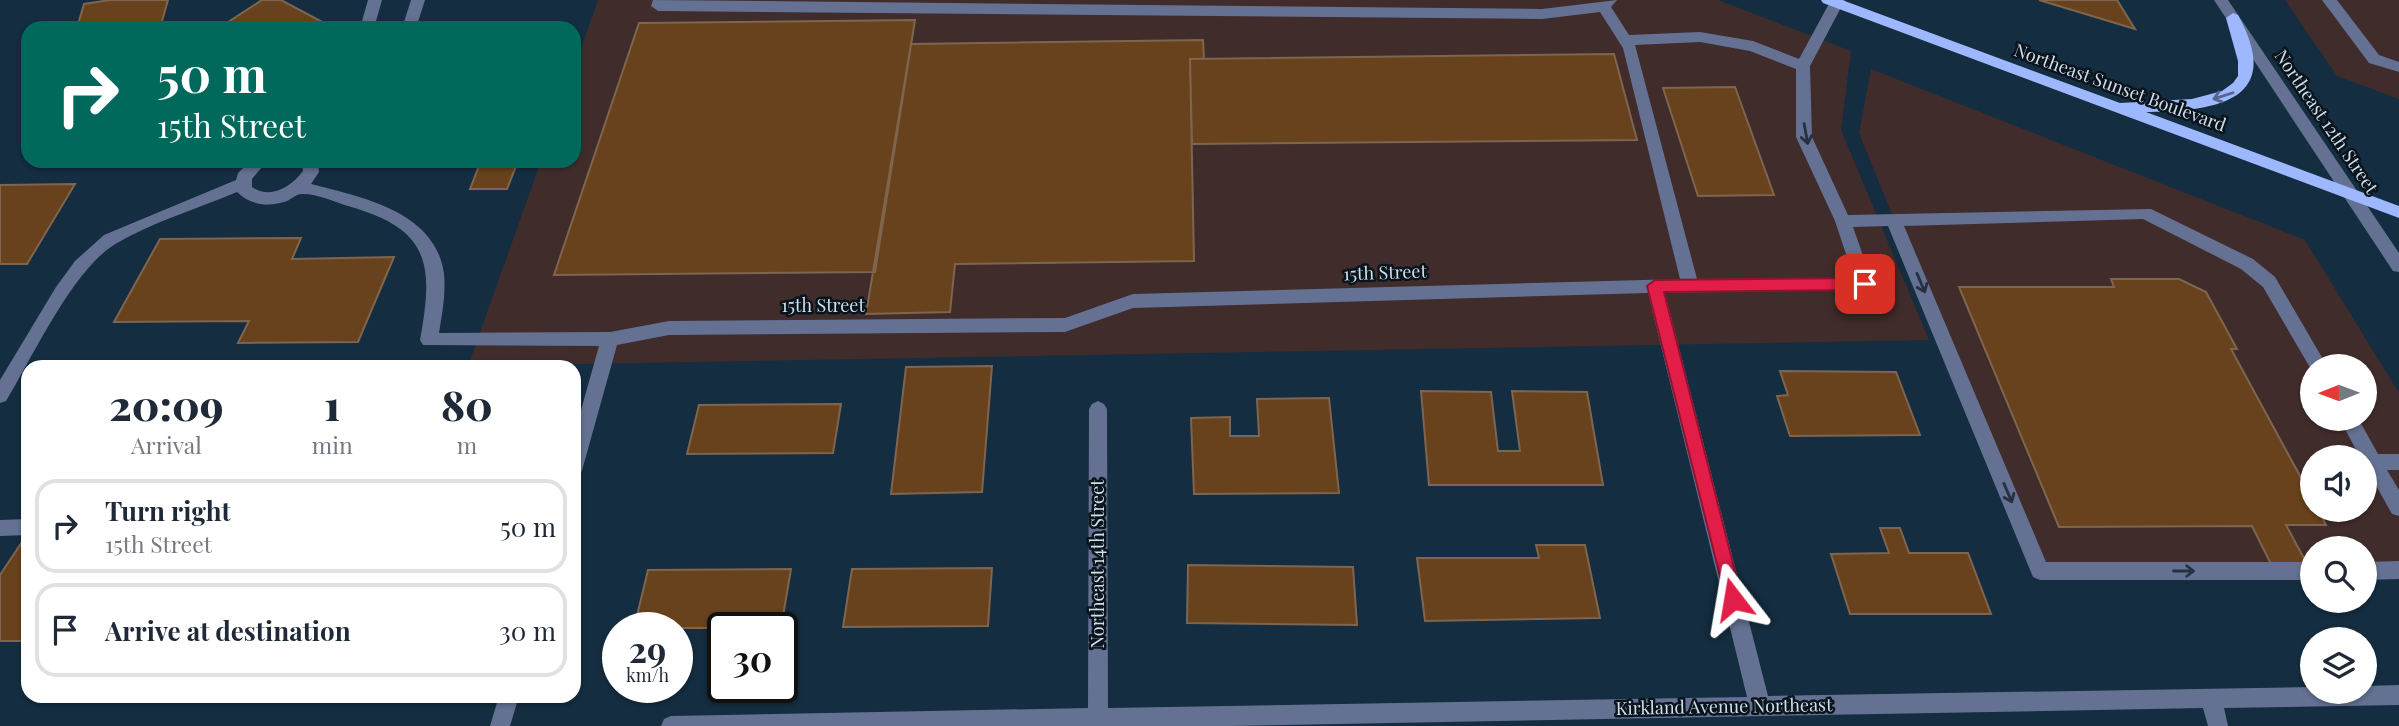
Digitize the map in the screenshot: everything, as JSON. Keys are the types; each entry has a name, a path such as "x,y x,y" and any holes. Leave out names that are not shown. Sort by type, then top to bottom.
{"main road":[{"name":"Northeast Sunset Boulevard","path":"1834,1 2399,212"},
{"path":"2116,107 2202,103 2235,92 2245,79 2247,57 2233,18"}],"street":[{"path":"368,21 375,0"},
{"path":"411,21 418,0"},
{"path":"660,0 658,6 946,4 1542,14 1578,11 1607,4 1630,48 1690,286"},
{"path":"1562,0 1578,11"},
{"name":"Northeast 12th Street","path":"2221,0 2399,266"},
{"path":"2329,0 2374,59 2399,67"},
{"name":"15th Street","path":"298,187 383,211 416,234 433,263 436,291 429,340 610,339 669,328 1065,325 1133,301 1655,286 1865,284 1843,221 1804,137 1803,66 1834,1"},
{"path":"1625,40 1700,37 1753,46 1803,66"},
{"path":"21,360 62,292 81,266 110,239 242,184 253,168"},
{"path":"242,184 249,195 267,199 298,187 311,172 311,168"},
{"path":"1843,221 2145,214 2247,264 2269,282 2311,354"},
{"path":"1894,220 2040,571 2300,571"},
{"path":"1655,286 1760,707"},
{"path":"581,442 610,339"},
{"path":"4,389 21,361"},
{"path":"4,389 21,384"},
{"name":"Northeast 14th Street","path":"1098,409 1098,718"},
{"path":"2377,462 2399,462"},
{"path":"2377,469 2399,508"},
{"path":"0,528 21,527"},
{"path":"2377,571 2399,570"},
{"name":"Kirkland Avenue Northeast","path":"671,726 2399,695"},
{"path":"2211,698 2218,726"},
{"path":"500,726 507,703"}],"shaded area":[{"path":"598,0 1718,0 1851,51 1841,130 1929,340 581,364 581,360 470,360 539,168 581,168 581,48"},
{"path":"2285,0 2399,0 2399,99 2337,76"},
{"path":"1871,69 2305,240 2375,354 2300,354 2300,431 2377,431 2377,357 2399,393 2399,571 2377,571 2377,536 2300,536 2300,571 2036,569 1859,133"}],"building":[{"path":"110,0 168,0 162,21 79,21 84,4"},
{"path":"262,0 281,0 321,21 230,21"},
{"path":"2039,0 2117,0 2135,29"},
{"path":"915,20 875,272 554,275 639,23"},
{"path":"1203,40 1204,59 1190,59 1194,261 955,264 950,312 866,314 911,44"},
{"path":"1614,54 1637,140 1192,144 1190,59"},
{"path":"1735,87 1774,195 1698,196 1663,88"},
{"path":"478,168 515,168 507,189 470,189"},
{"path":"75,184 27,264 0,264 0,185"},
{"path":"301,238 292,259 394,257 358,342 238,343 249,321 114,322 160,239"},
{"path":"2111,279 2179,279 2206,292 2237,349 2231,349 2300,476 2300,522 2324,522 2326,525 2286,525 2300,551 2300,564 2271,564 2252,526 2059,527 1959,287 2114,287"},
{"path":"992,366 982,492 891,494 906,367"},
{"path":"1780,371 1896,372 1920,435 1790,436 1777,396 1788,395"},
{"path":"1421,391 1491,392 1498,451 1520,451 1512,391 1587,392 1603,485 1429,485"},
{"path":"1329,398 1339,493 1194,494 1191,418 1230,417 1230,436 1259,436 1257,399"},
{"path":"841,404 833,453 687,454 699,405"},
{"path":"1880,528 1900,528 1909,553 1968,553 1991,614 1850,614 1831,554 1889,553"},
{"path":"21,544 21,641 0,641 0,575"},
{"path":"1536,545 1585,545 1600,618 1425,621 1417,558 1539,558"},
{"path":"1188,565 1353,567 1357,625 1187,623"},
{"path":"992,568 988,626 843,627 852,569"},
{"path":"791,569 784,612 707,612 707,628 693,628 693,612 638,612 648,570"}],"route":[{"path":"1733,599 1655,286 1865,284"}]}
